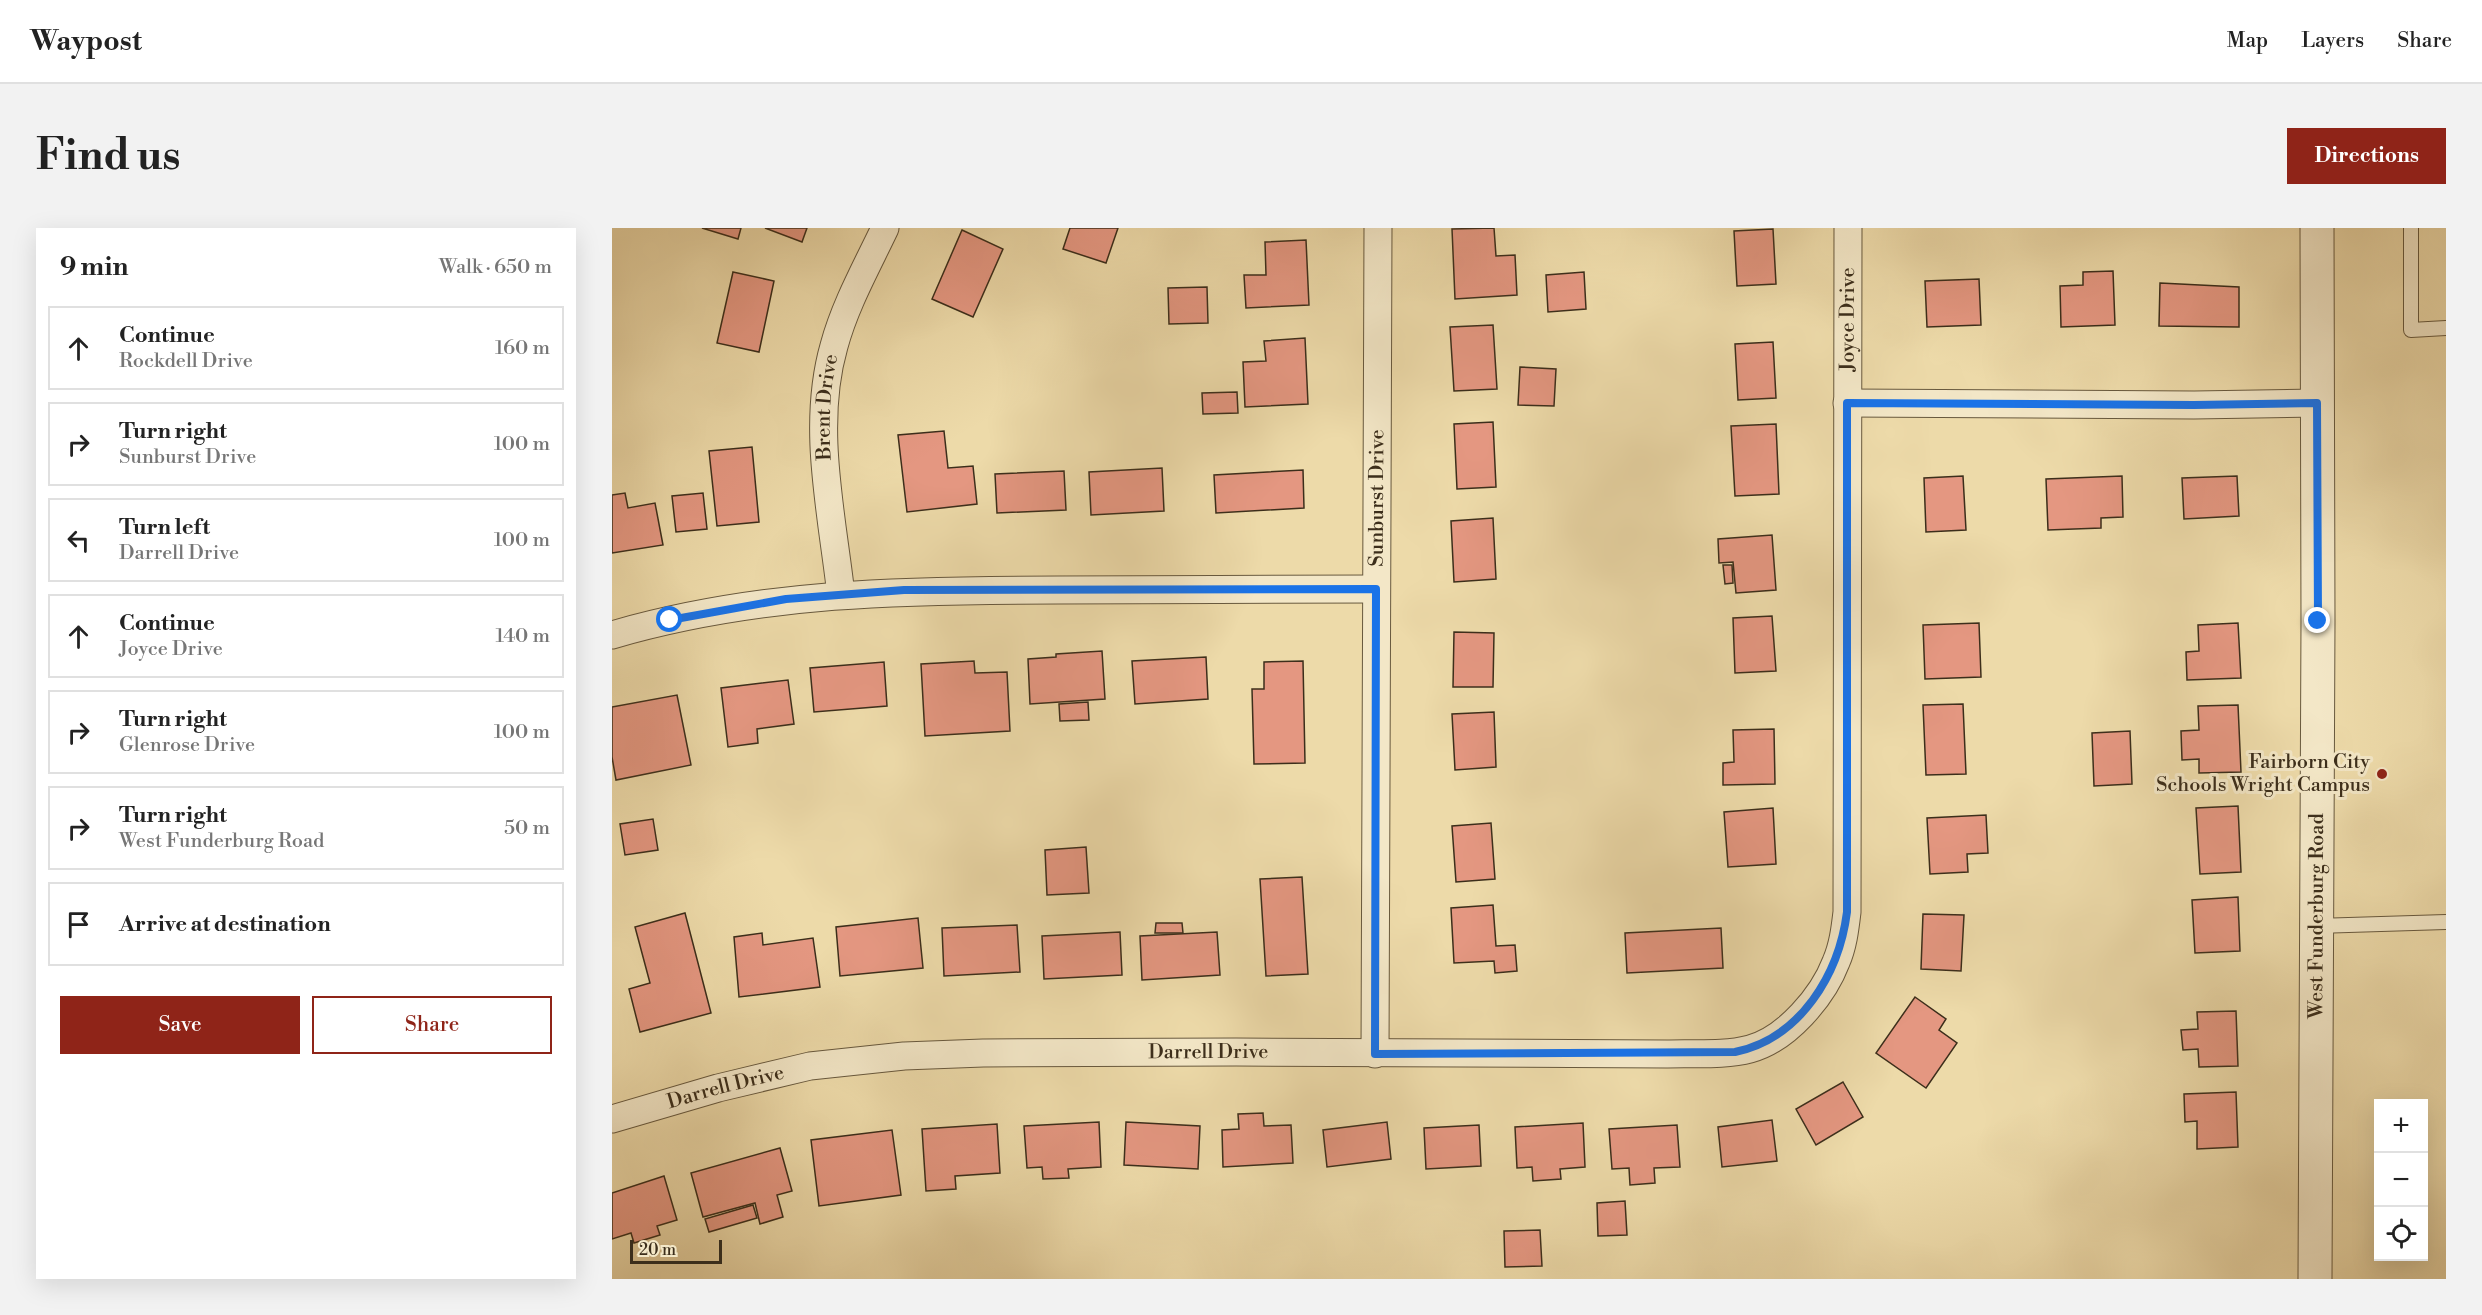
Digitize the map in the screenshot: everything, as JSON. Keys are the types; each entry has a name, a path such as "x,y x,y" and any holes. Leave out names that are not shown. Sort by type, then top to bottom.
{"street":[{"name":"Brent Drive","path":"841,595 824,442 827,375 843,316 885,228"},
{"name":"Sunburst Drive","path":"1375,1054 1378,228"},
{"name":"Joyce Drive","path":"1802,1013 1825,983 1836,963 1843,940 1847,912 1848,228"},
{"name":"West Funderburg Road","path":"2315,1279 2317,228"},
{"path":"1847,403 2182,405 2317,403"},
{"path":"612,635 744,606 904,590 1376,589"},
{"name":"Darrell Drive","path":"612,1119 718,1088 840,1060 983,1053 1735,1052 1767,1042 1802,1013"}],"lane":[{"path":"2411,228 2410,330 2446,328"},
{"path":"2316,926 2446,922"}],"building":[{"path":"702,228 741,228 738,239"},
{"path":"765,228 807,228 802,242"},
{"path":"1070,228 1118,228 1106,263 1063,249"},
{"path":"1494,228 1496,256 1515,255 1517,295 1455,299 1452,229"},
{"path":"1773,229 1776,284 1737,286 1734,231"},
{"path":"962,230 1003,249 973,317 932,299"},
{"path":"1306,240 1309,305 1246,308 1244,275 1266,275 1265,242"},
{"path":"2113,271 2115,325 2061,327 2060,286 2083,285 2083,272"},
{"path":"733,272 774,281 759,352 717,343"},
{"path":"1584,272 1586,309 1548,312 1546,275"},
{"path":"1979,279 1981,325 1927,327 1925,281"},
{"path":"2160,283 2239,287 2239,327 2159,326"},
{"path":"1207,287 1208,323 1169,324 1168,288"},
{"path":"1493,325 1497,389 1454,391 1450,327"},
{"path":"1305,338 1308,404 1245,407 1243,362 1266,361 1264,341"},
{"path":"1773,342 1776,398 1738,400 1735,344"},
{"path":"1520,367 1556,369 1554,406 1518,405"},
{"path":"1237,392 1238,413 1203,414 1202,393"},
{"path":"1493,422 1496,487 1457,489 1454,424"},
{"path":"1776,424 1779,494 1735,496 1731,426"},
{"path":"944,431 948,468 973,466 977,504 907,512 898,435"},
{"path":"752,447 759,522 717,526 709,451"},
{"path":"1162,468 1164,511 1091,515 1089,472"},
{"path":"1303,470 1304,508 1216,513 1214,475"},
{"path":"1064,471 1066,510 997,513 995,474"},
{"path":"1963,476 1966,530 1926,532 1924,478"},
{"path":"2122,476 2123,517 2101,518 2101,528 2048,530 2046,479"},
{"path":"2237,476 2239,516 2184,519 2182,478"},
{"path":"625,493 628,508 655,503 663,545 612,553 612,495"},
{"path":"703,493 707,529 676,532 672,496"},
{"path":"1493,518 1496,579 1454,582 1451,521"},
{"path":"1772,535 1776,590 1736,593 1733,562 1719,563 1718,539"},
{"path":"1723,565 1732,565 1733,583 1725,584"},
{"path":"1772,616 1776,671 1735,673 1733,618"},
{"path":"1979,623 1981,677 1925,679 1923,625"},
{"path":"2238,623 2241,678 2187,680 2186,652 2199,651 2198,625"},
{"path":"1454,632 1494,633 1493,687 1453,687"},
{"path":"1102,651 1105,699 1030,704 1028,659 1056,657 1056,654"},
{"path":"1206,657 1208,699 1135,704 1132,661"},
{"path":"974,661 975,673 1007,672 1010,731 925,736 921,664"},
{"path":"1303,661 1305,763 1254,764 1252,689 1264,689 1264,662"},
{"path":"884,662 887,706 814,712 810,668"},
{"path":"788,680 794,724 757,729 758,743 728,747 721,688"},
{"path":"677,695 691,765 616,780 612,757 612,707"},
{"path":"1088,702 1089,720 1060,721 1059,704"},
{"path":"1963,704 1966,774 1926,775 1923,705"},
{"path":"2238,705 2241,772 2199,773 2199,759 2182,760 2181,731 2199,730 2198,706"},
{"path":"1494,712 1496,767 1455,770 1452,714"},
{"path":"1774,729 1775,784 1723,785 1723,763 1734,762 1733,730"},
{"path":"2130,731 2132,784 2094,786 2092,733"},
{"path":"2238,806 2241,872 2200,874 2196,808"},
{"path":"1773,808 1776,864 1728,867 1724,812"},
{"path":"1986,815 1988,853 1967,854 1968,872 1930,874 1927,818"},
{"path":"653,819 658,850 625,855 620,824"},
{"path":"1491,823 1495,879 1456,882 1452,826"},
{"path":"1086,847 1089,893 1047,895 1045,850"},
{"path":"1302,877 1308,974 1266,976 1260,879"},
{"path":"2238,897 2240,951 2195,953 2192,900"},
{"path":"1493,905 1496,946 1515,945 1517,971 1495,973 1494,961 1454,963 1451,908"},
{"path":"685,913 711,1013 640,1032 629,989 650,983 635,927"},
{"path":"1923,914 1964,915 1961,971 1921,969"},
{"path":"918,918 923,968 840,976 836,927"},
{"path":"1156,923 1182,923 1183,933 1155,933"},
{"path":"1017,925 1020,972 944,976 942,928"},
{"path":"1721,928 1723,968 1627,973 1625,933"},
{"path":"1120,932 1122,975 1044,979 1042,936"},
{"path":"1217,932 1220,975 1142,980 1140,936"},
{"path":"762,933 763,945 813,938 820,987 739,997 734,937"},
{"path":"1915,997 1946,1019 1939,1030 1957,1043 1926,1088 1876,1053"},
{"path":"2236,1011 2238,1066 2199,1067 2198,1049 2183,1050 2181,1030 2198,1029 2197,1012"},
{"path":"1843,1082 1863,1117 1816,1145 1796,1109"},
{"path":"2236,1092 2238,1147 2197,1149 2197,1121 2185,1122 2184,1094"},
{"path":"1263,1113 1264,1126 1291,1125 1293,1163 1223,1167 1222,1130 1239,1129 1238,1114"},
{"path":"1772,1120 1777,1161 1722,1167 1718,1127"},
{"path":"1099,1122 1101,1167 1068,1169 1069,1178 1043,1179 1042,1167 1027,1168 1024,1126"},
{"path":"1126,1122 1200,1126 1198,1169 1124,1165"},
{"path":"1387,1122 1391,1159 1327,1167 1323,1130"},
{"path":"1583,1123 1585,1167 1560,1169 1561,1179 1533,1181 1532,1167 1517,1168 1515,1127"},
{"path":"997,1124 1000,1173 955,1176 956,1189 926,1191 922,1129"},
{"path":"1479,1125 1481,1166 1426,1169 1424,1128"},
{"path":"1677,1125 1680,1167 1654,1168 1655,1183 1630,1185 1629,1168 1612,1169 1609,1129"},
{"path":"892,1130 901,1195 819,1206 811,1140"},
{"path":"780,1148 792,1191 777,1195 783,1217 760,1224 755,1203 703,1217 691,1173"},
{"path":"664,1176 677,1220 657,1226 660,1235 634,1243 631,1233 612,1239 612,1193"},
{"path":"1625,1201 1627,1235 1598,1236 1597,1203"},
{"path":"753,1205 757,1218 709,1232 705,1219"},
{"path":"1540,1230 1542,1266 1505,1267 1504,1231"}],"place":[{"name":"Fairborn City Schools Wright Campus","path":"2382,774"}],"route":[{"path":"670,620 786,599 904,590 1376,589 1375,1054 1735,1052 1767,1042 1782,1031 1802,1013 1825,983 1836,963 1843,940 1847,912 1847,403 2194,405 2317,403 2318,621"}]}
